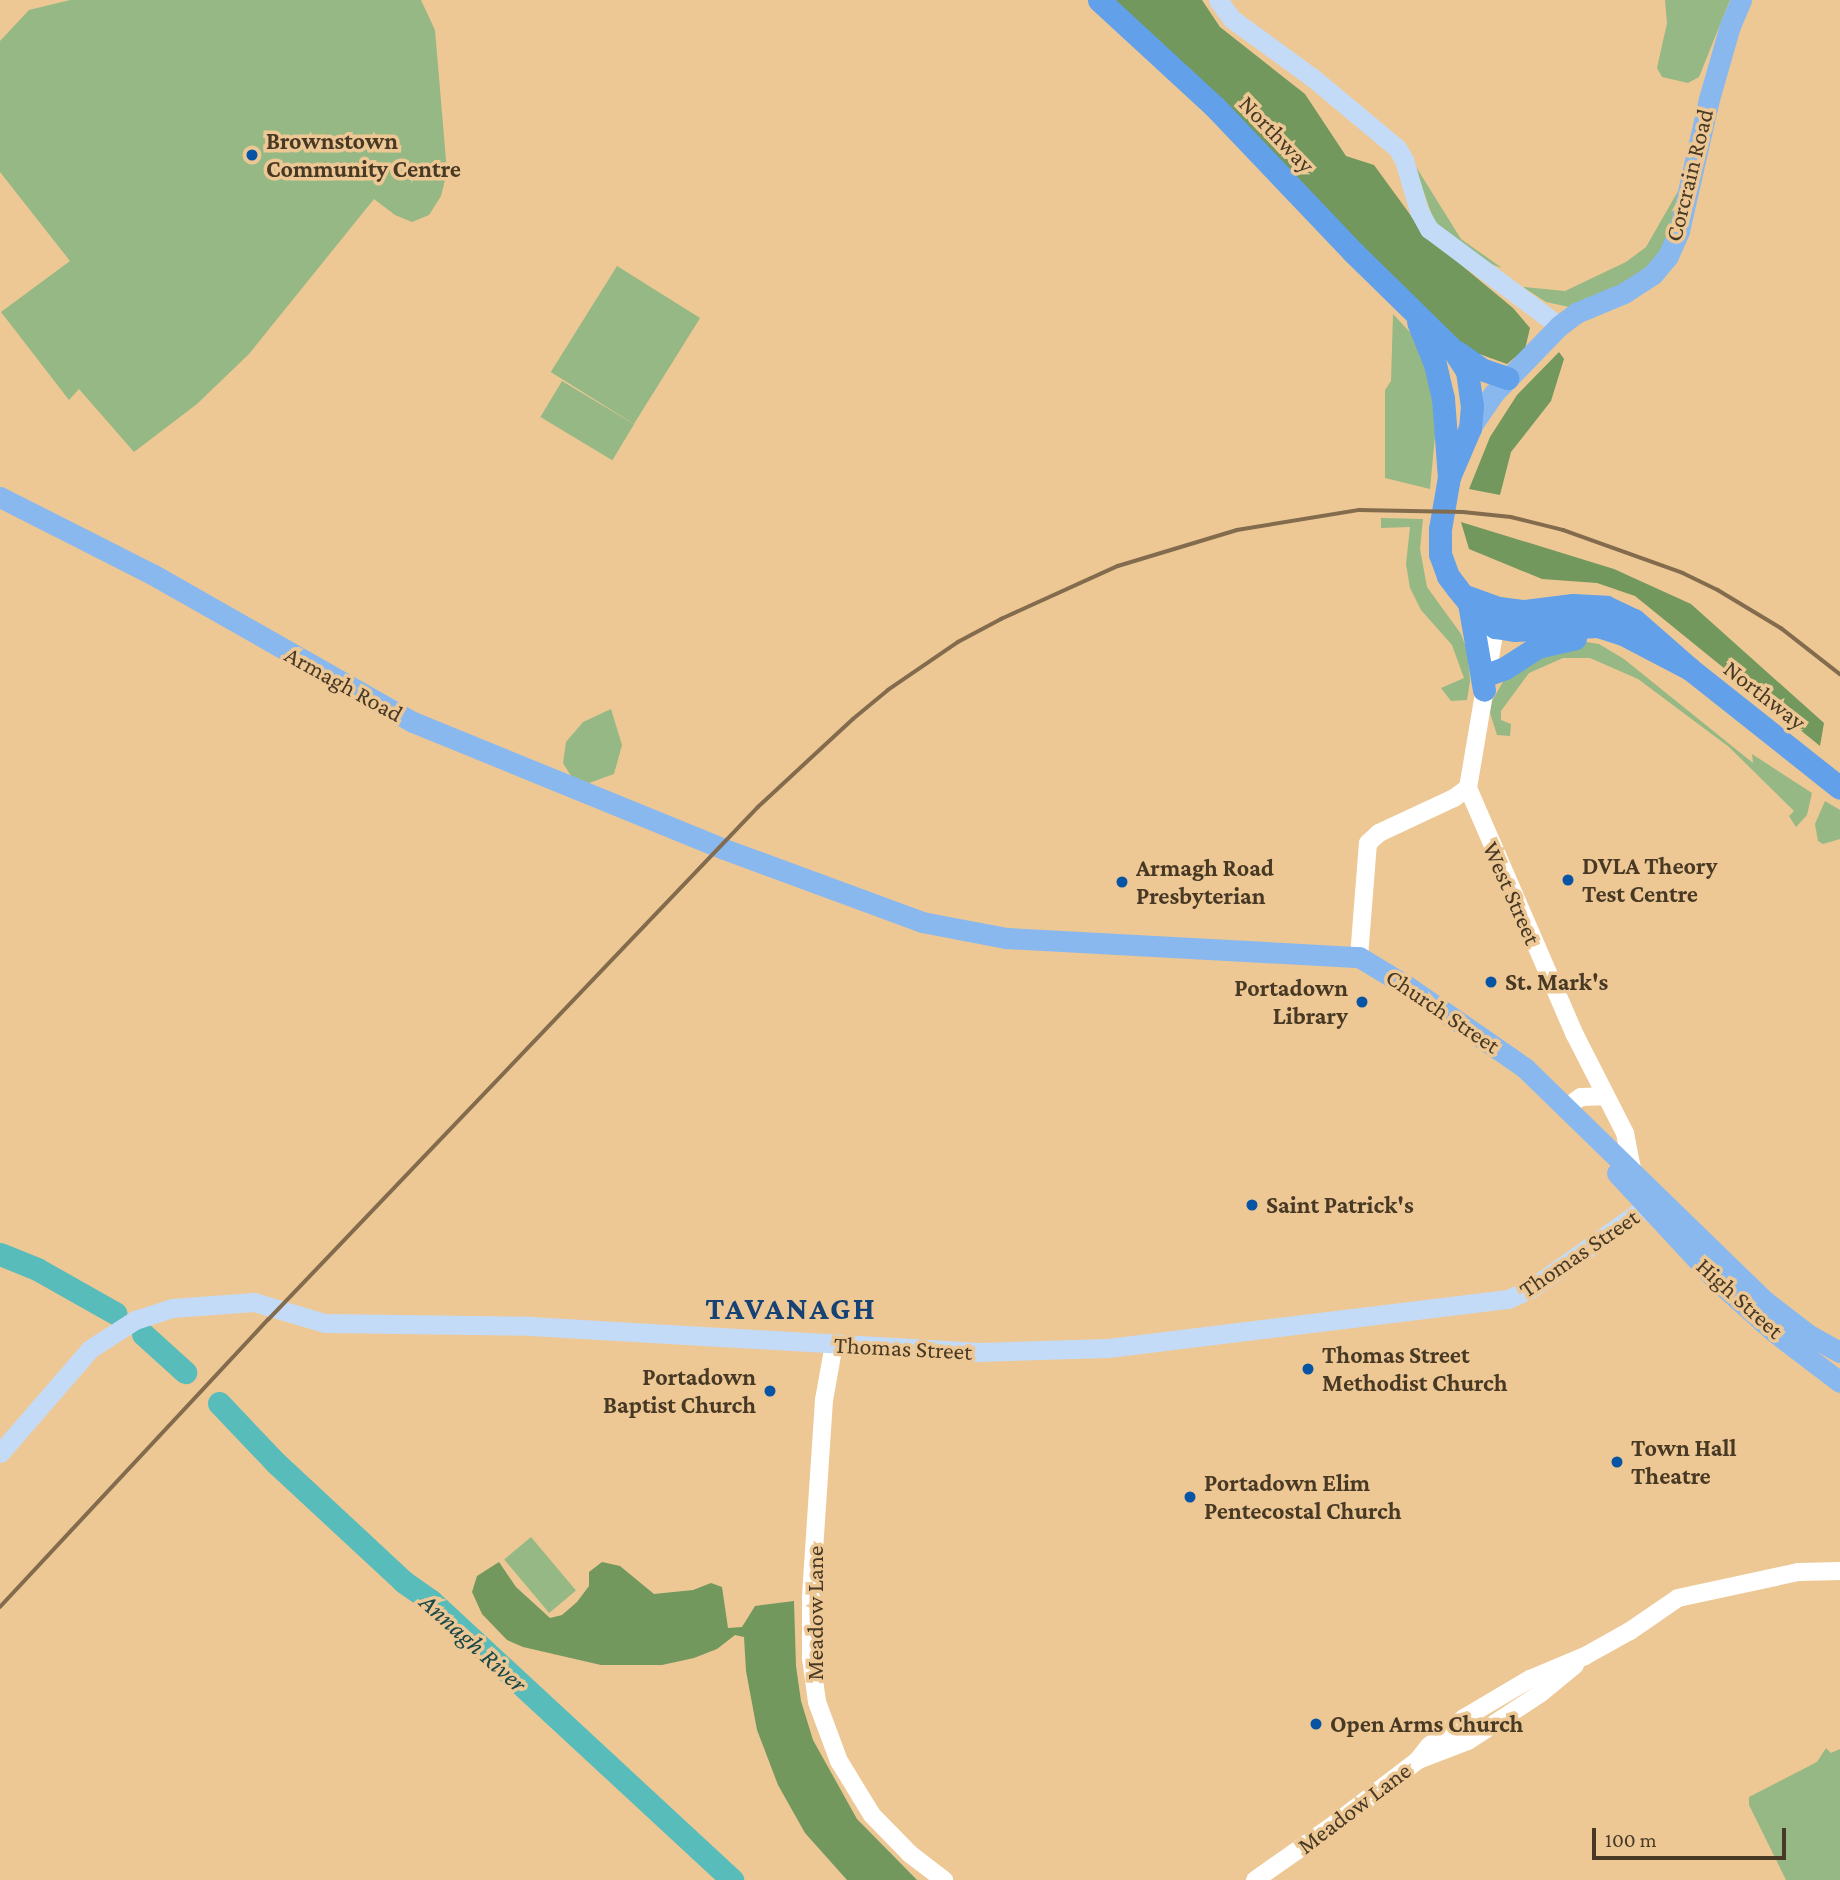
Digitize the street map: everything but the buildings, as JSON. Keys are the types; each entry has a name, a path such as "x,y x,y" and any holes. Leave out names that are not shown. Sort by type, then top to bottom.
{"highway":[{"name":"Northway","path":"1099,0 1215,107 1353,252 1454,351 1467,371 1478,411 1448,482"},
{"name":"Northway","path":"1412,309 1435,364 1443,398 1448,482 1440,529 1440,554 1448,576 1468,599 1497,617 1573,605 1606,607 1634,620 1649,630 1683,665 1840,788"},
{"path":"1454,351 1481,369 1507,378"},
{"path":"1468,599 1485,682 1537,647 1582,637 1605,642 1640,660 1683,665"}],"main road":[{"path":"1218,0 1232,19 1313,78 1402,153 1419,211 1429,229 1559,326"},
{"name":"Corcrain Road","path":"1478,411 1559,326 1576,313 1624,293 1653,274 1668,256 1679,232 1709,99 1730,26 1741,0"},
{"path":"1443,398 1478,411"},
{"name":"Armagh Road","path":"0,497 152,574 401,717 724,849 922,922 985,935 1359,957"},
{"name":"Church Street","path":"1359,957 1407,986 1525,1068 1586,1127"},
{"name":"High Street","path":"1586,1127 1765,1301 1809,1335 1840,1352"},
{"name":"High Street","path":"1586,1127 1614,1169 1647,1207 1747,1308 1840,1382"},
{"name":"Thomas Street","path":"0,1453 90,1349 135,1320 172,1308 239,1301 254,1302 325,1323 530,1326 993,1352 1108,1348 1508,1299 1530,1289 1647,1207"}],"street":[{"path":"1359,957 1368,843 1373,837 1398,823 1466,793 1497,617"},
{"name":"West Street","path":"1466,793 1575,1035 1625,1133 1632,1170"},
{"path":"1567,1108 1581,1097 1605,1096"},
{"name":"Meadow Lane","path":"834,1344 824,1400 811,1598 811,1658 817,1702 839,1761 872,1815 909,1854 944,1880"},
{"name":"Meadow Lane","path":"1255,1880 1424,1753 1464,1718 1530,1679 1582,1659 1641,1625 1678,1598 1803,1572 1840,1571"},
{"path":"1518,1696 1582,1659"},
{"path":"1424,1753 1491,1715"}],"green space":[{"path":"70,0 421,0 435,30 447,172 441,196 429,215 412,222 395,215 374,199 249,354 197,404 134,452 79,389 69,400 1,312 70,261 0,172 0,41 29,10"},
{"path":"1110,0 1202,0 1220,27 1305,94 1346,156 1374,165 1425,235 1513,308 1530,328 1525,349 1507,364 1460,347"},
{"path":"1665,0 1730,0 1699,77 1688,83 1662,77 1657,68 1667,23"},
{"path":"1413,162 1461,239 1502,268 1477,259 1446,236 1433,218"},
{"path":"1681,186 1665,252 1644,275 1569,307 1546,302 1523,287 1565,291 1626,262 1646,247"},
{"path":"617,266 700,318 634,424 551,372"},
{"path":"1393,314 1420,343 1437,414 1430,489 1385,478 1385,390 1391,381"},
{"path":"1559,352 1564,359 1551,401 1511,452 1500,495 1469,489 1490,437 1517,395"},
{"path":"562,381 634,424 612,460 540,417"},
{"path":"1381,518 1423,519 1420,549 1427,587 1461,634 1467,650 1470,681 1467,700 1451,701 1441,688 1464,678 1452,645 1421,610 1410,588 1406,564 1410,527 1381,528"},
{"path":"1461,522 1614,569 1691,604 1824,723 1820,746 1635,596 1597,583 1542,579 1469,549"},
{"path":"1586,642 1599,644 1624,659 1753,763 1752,754 1812,793 1807,815 1796,827 1789,816 1794,811 1729,747 1638,679 1590,658 1563,658 1529,673 1501,711 1501,720 1511,724 1510,736 1497,735 1490,713 1492,701 1508,673 1518,663"},
{"path":"611,709 622,745 614,774 589,783 571,776 563,763 566,742 583,722"},
{"path":"1825,801 1840,810 1840,839 1823,844 1818,841 1815,824"},
{"path":"531,1537 576,1591 549,1613 504,1559"},
{"path":"499,1562 516,1587 550,1618 562,1615 577,1602 589,1586 589,1572 602,1562 620,1566 654,1594 693,1590 711,1583 722,1587 728,1628 742,1627 755,1606 794,1601 796,1666 801,1701 813,1740 857,1819 917,1880 847,1880 805,1833 778,1785 757,1730 746,1671 744,1637 735,1635 717,1649 694,1658 662,1665 601,1665 523,1647 507,1640 482,1614 472,1592 477,1576"},
{"path":"1826,1748 1831,1753 1840,1749 1840,1880 1786,1880 1749,1805 1749,1797 1817,1762"}],"waterway":[{"name":"Annagh River","path":"0,1254 37,1269 115,1313"},
{"name":"Annagh River","path":"143,1334 185,1372"},
{"name":"Annagh River","path":"219,1403 276,1463 404,1582 430,1600 732,1880"}],"railway":[{"path":"0,1607 268,1320 758,807 888,690 958,642 1001,619 1118,566 1237,530 1359,510 1463,512 1511,517 1563,530 1683,573 1718,590 1781,628 1840,674"}],"place":[{"name":"Brownstown Community Centre","path":"252,155"},
{"name":"DVLA Theory Test Centre","path":"1568,880"},
{"name":"Armagh Road Presbyterian","path":"1122,882"},
{"name":"St. Mark's","path":"1491,982"},
{"name":"Portadown Library","path":"1362,1002"},
{"name":"Saint Patrick's","path":"1252,1205"},
{"name":"Thomas Street Methodist Church","path":"1308,1369"},
{"name":"Portadown Baptist Church","path":"770,1391"},
{"name":"Town Hall Theatre","path":"1617,1462"},
{"name":"Portadown Elim Pentecostal Church","path":"1190,1497"},
{"name":"Open Arms Church","path":"1316,1724"}],"district":[{"name":"TAVANAGH","path":"791,1308"}]}
